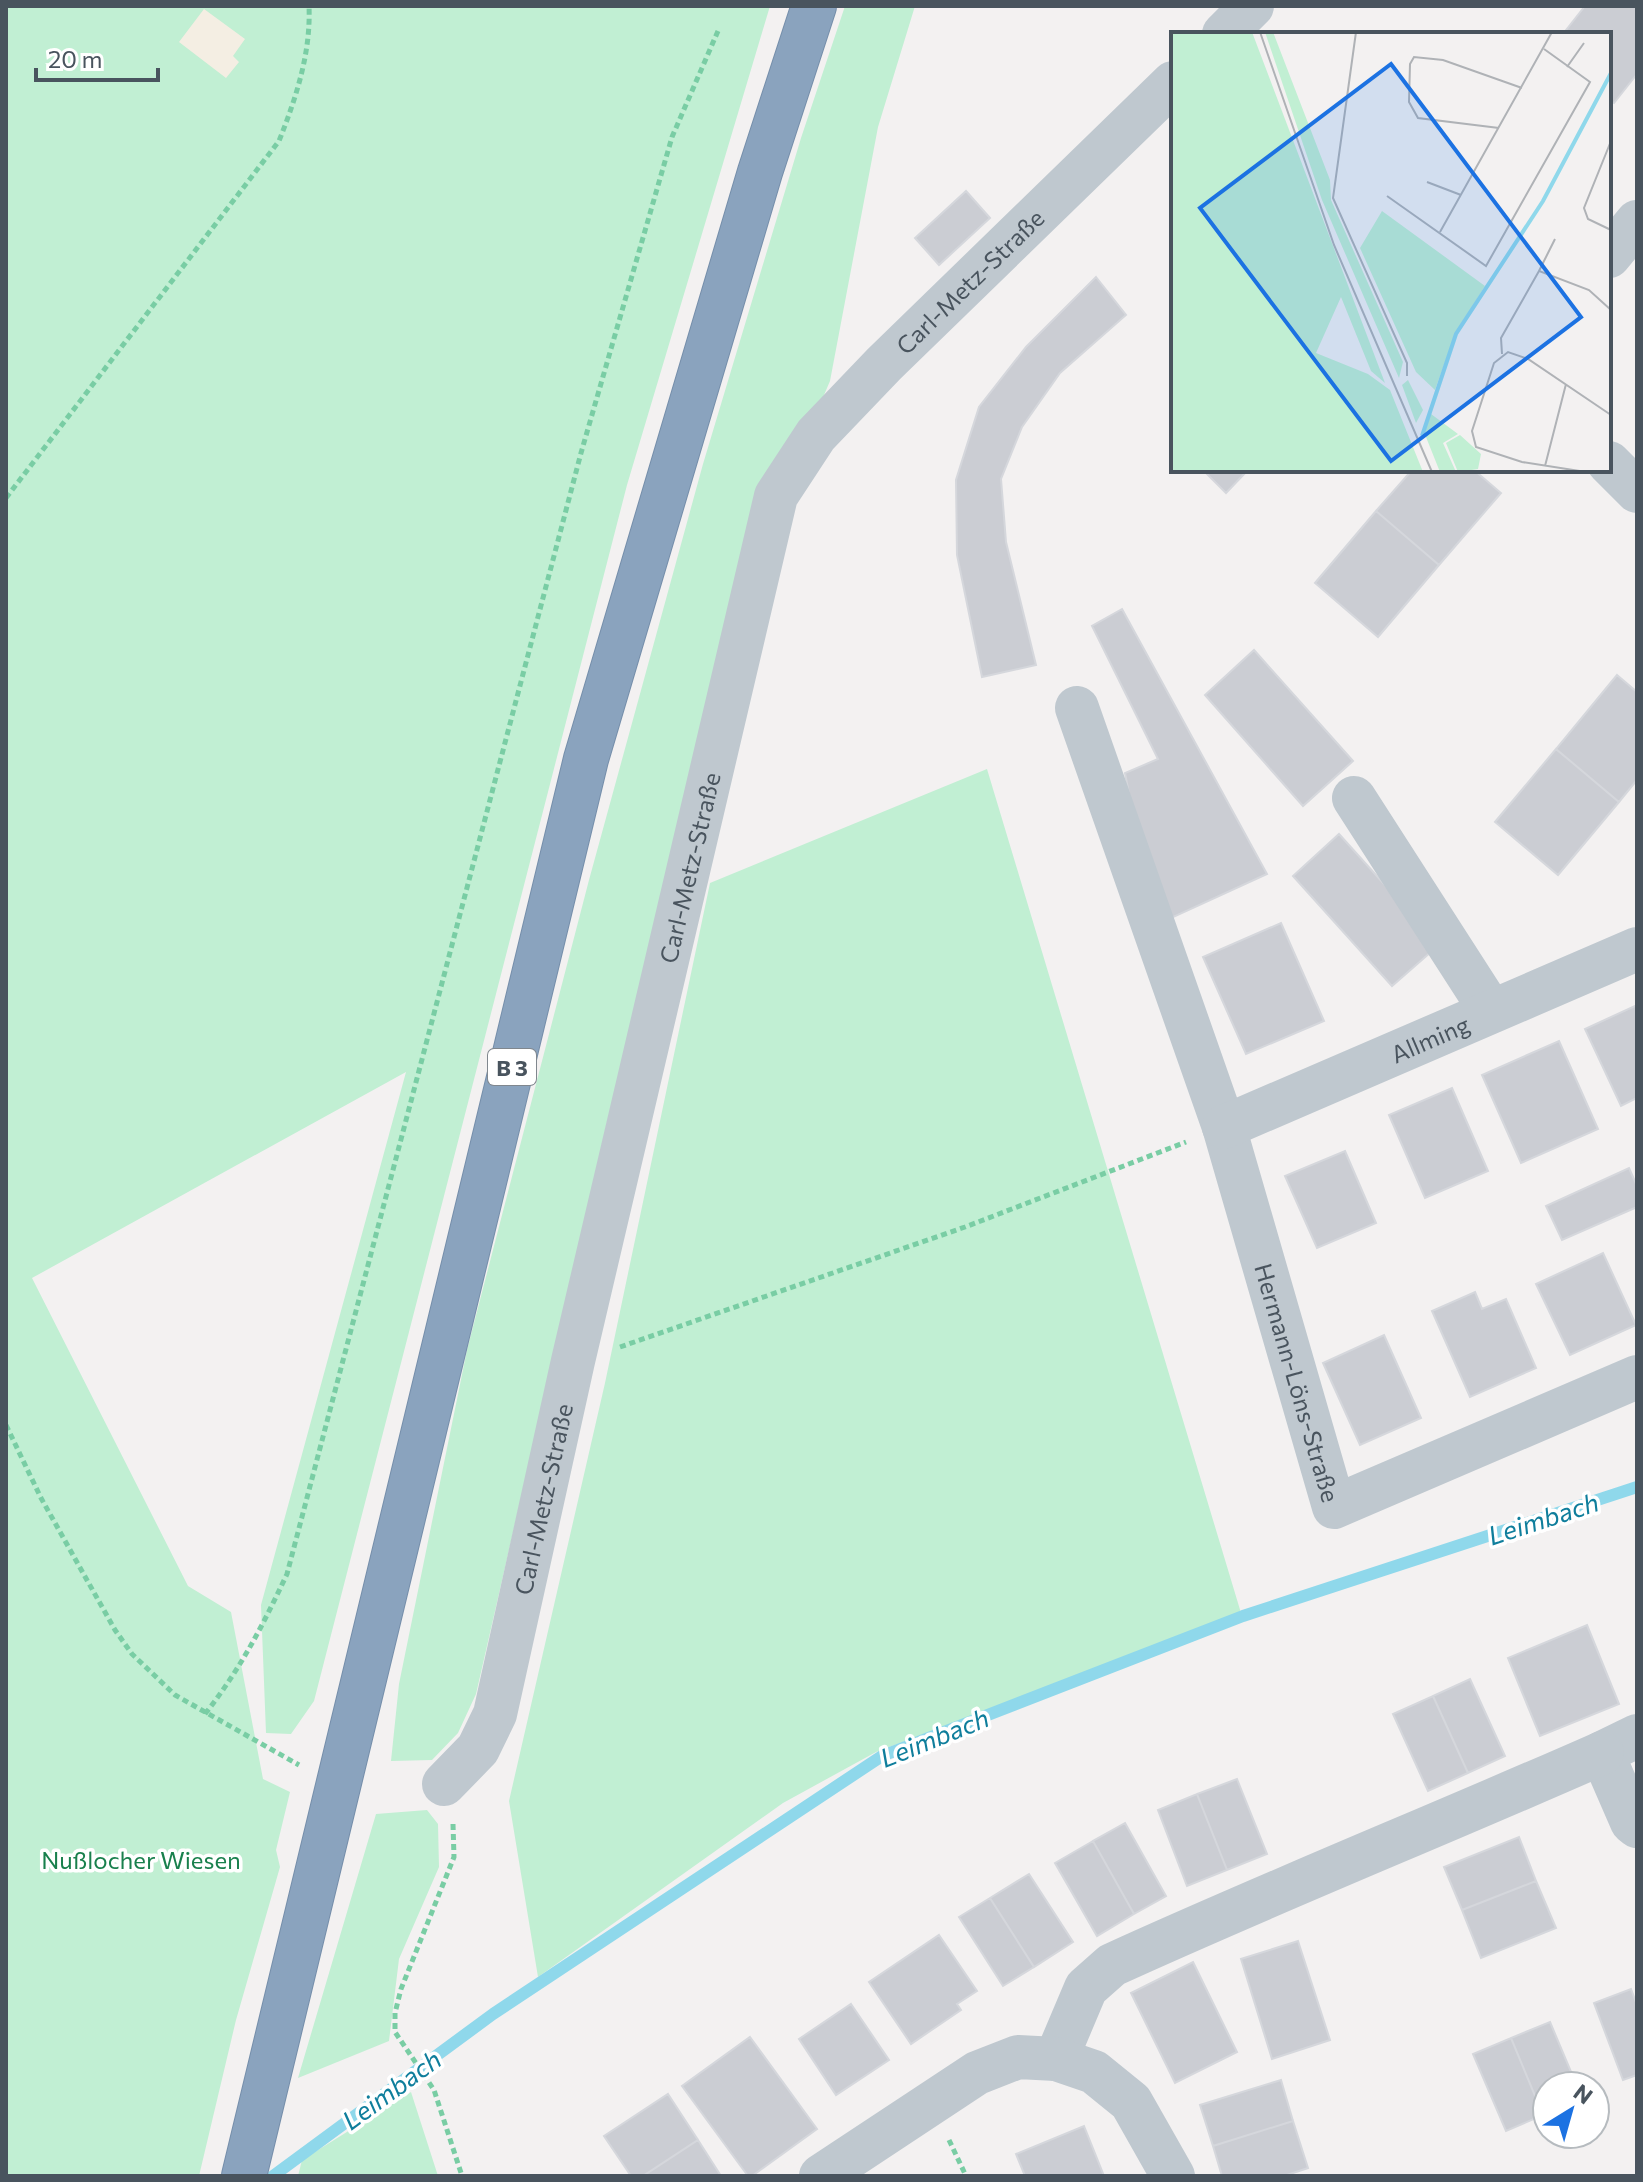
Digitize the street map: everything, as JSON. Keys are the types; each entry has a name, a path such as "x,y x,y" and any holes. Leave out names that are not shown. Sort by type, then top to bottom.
{"highway":[{"name":"B 3","path":"248,2157 586,759 756,187 814,6"}],"street":[{"path":"1226,32 1252,6"},
{"name":"Carl-Metz-Straße","path":"444,1784 478,1749 495,1714 573,1361 776,496 816,435 884,364 1171,85"},
{"path":"1611,254 1637,222"},
{"path":"1611,465 1637,491"},
{"path":"1077,708 1224,1127"},
{"path":"1354,798 1491,1011"},
{"name":"Allming","path":"1224,1127 1637,949"},
{"name":"Hermann-Löns-Straße","path":"1224,1127 1334,1507 1637,1377"},
{"path":"1056,2059 1086,1988 1112,1965 1619,1744 1635,1824"},
{"path":"821,2176 977,2073 1018,2057 1056,2059 1094,2072 1131,2102 1173,2176"}],"path":[{"path":"6,498 279,141 305,60 309,6"},
{"path":"205,1714 235,1675 254,1643 287,1574 581,453 672,137 718,31"},
{"path":"573,1361 647,1339 965,1227 1224,1127"},
{"path":"6,1425 41,1498 115,1630 152,1675 175,1695 205,1714 303,1768"},
{"path":"444,1784 453,1824 454,1857 401,1989 395,2013 395,2032 434,2090 462,2176"}],"green space":[{"name":"Nußlocher Wiesen","path":"6,6 770,6 627,485 314,1701 291,1734 266,1733 261,1605 406,1072 32,1278 188,1586 231,1612 263,1779 290,1792 276,1850 280,1867 236,2020 199,2176 6,2176"},
{"path":"845,6 915,6 878,127 830,381 818,409 607,1122 476,1694 458,1733 432,1760 391,1761 399,1684 467,1350 589,880 703,464 801,138"},
{"path":"987,769 1241,1613 876,1752 783,1803 538,1977 509,1801 605,1383 710,883"},
{"path":"427,1810 438,1824 439,1867 399,1959 389,2041 298,2078 376,1814"},
{"path":"411,2092 438,2176 298,2176 302,2160"}],"sand":[{"path":"204,9 245,39 233,56 239,62 226,78 179,42"}],"building":[{"path":"1585,6 1637,6 1637,74 1614,103 1611,101 1611,32 1565,32"},
{"path":"966,191 990,218 939,265 915,238"},
{"path":"1096,277 1126,315 1060,373 1022,427 1001,479 1006,542 1036,665 982,677 957,555 956,480 979,407 1026,347"},
{"path":"1205,472 1246,472 1226,493"},
{"path":"1410,472 1476,472 1501,493 1439,565 1376,511"},
{"path":"1376,511 1439,565 1378,637 1315,583"},
{"path":"1122,609 1267,874 1169,919 1137,836 1125,773 1158,759 1092,626"},
{"path":"1254,650 1353,761 1303,806 1205,695"},
{"path":"1617,675 1637,692 1637,780 1619,802 1556,749"},
{"path":"1556,749 1619,802 1558,875 1495,822"},
{"path":"1339,834 1439,945 1392,986 1293,876"},
{"path":"1281,923 1324,1021 1246,1054 1203,957"},
{"path":"1637,1005 1637,1098 1621,1106 1585,1029"},
{"path":"1559,1041 1598,1129 1521,1163 1482,1075"},
{"path":"1452,1088 1488,1171 1425,1198 1389,1115"},
{"path":"1345,1151 1376,1223 1317,1248 1285,1176"},
{"path":"1629,1168 1637,1186 1637,1207 1562,1240 1546,1206"},
{"path":"1603,1253 1636,1325 1570,1355 1536,1284"},
{"path":"1475,1292 1482,1309 1506,1299 1536,1368 1470,1397 1432,1311"},
{"path":"1384,1335 1421,1418 1360,1445 1323,1363"},
{"path":"1587,1625 1619,1704 1540,1736 1508,1658"},
{"path":"1470,1679 1505,1756 1468,1773 1433,1696"},
{"path":"1433,1696 1468,1773 1428,1791 1393,1714"},
{"path":"1237,1779 1267,1854 1227,1870 1197,1794"},
{"path":"1197,1794 1227,1870 1187,1886 1158,1810"},
{"path":"1125,1823 1166,1896 1134,1914 1093,1841"},
{"path":"1519,1837 1536,1881 1462,1910 1444,1867"},
{"path":"1093,1841 1134,1914 1097,1936 1055,1863"},
{"path":"1029,1874 1073,1942 1034,1967 990,1898"},
{"path":"1536,1881 1556,1928 1481,1958 1462,1910"},
{"path":"990,1898 1034,1967 1003,1986 959,1917"},
{"path":"939,1935 977,1991 957,2004 961,2010 911,2044 869,1982"},
{"path":"1298,1941 1330,2040 1272,2059 1241,1959"},
{"path":"1193,1962 1237,2052 1175,2083 1131,1993"},
{"path":"1631,1989 1637,2005 1637,2075 1623,2080 1594,2003"},
{"path":"851,2004 889,2060 836,2095 799,2039"},
{"path":"1550,2022 1570,2070 1531,2070 1531,2086 1511,2038"},
{"path":"750,2037 817,2129 748,2176 682,2086"},
{"path":"1511,2038 1531,2086 1531,2120 1506,2131 1473,2054"},
{"path":"1281,2080 1293,2121 1213,2146 1200,2105"},
{"path":"668,2094 698,2140 643,2176 631,2176 604,2136"},
{"path":"1293,2121 1308,2168 1284,2176 1222,2176 1213,2146"},
{"path":"1084,2126 1104,2176 1025,2176 1016,2154"},
{"path":"698,2140 721,2176 643,2176"}],"waterway":[{"name":"Leimbach","path":"273,2176 493,2014 882,1756 1243,1616 1637,1487"}]}
